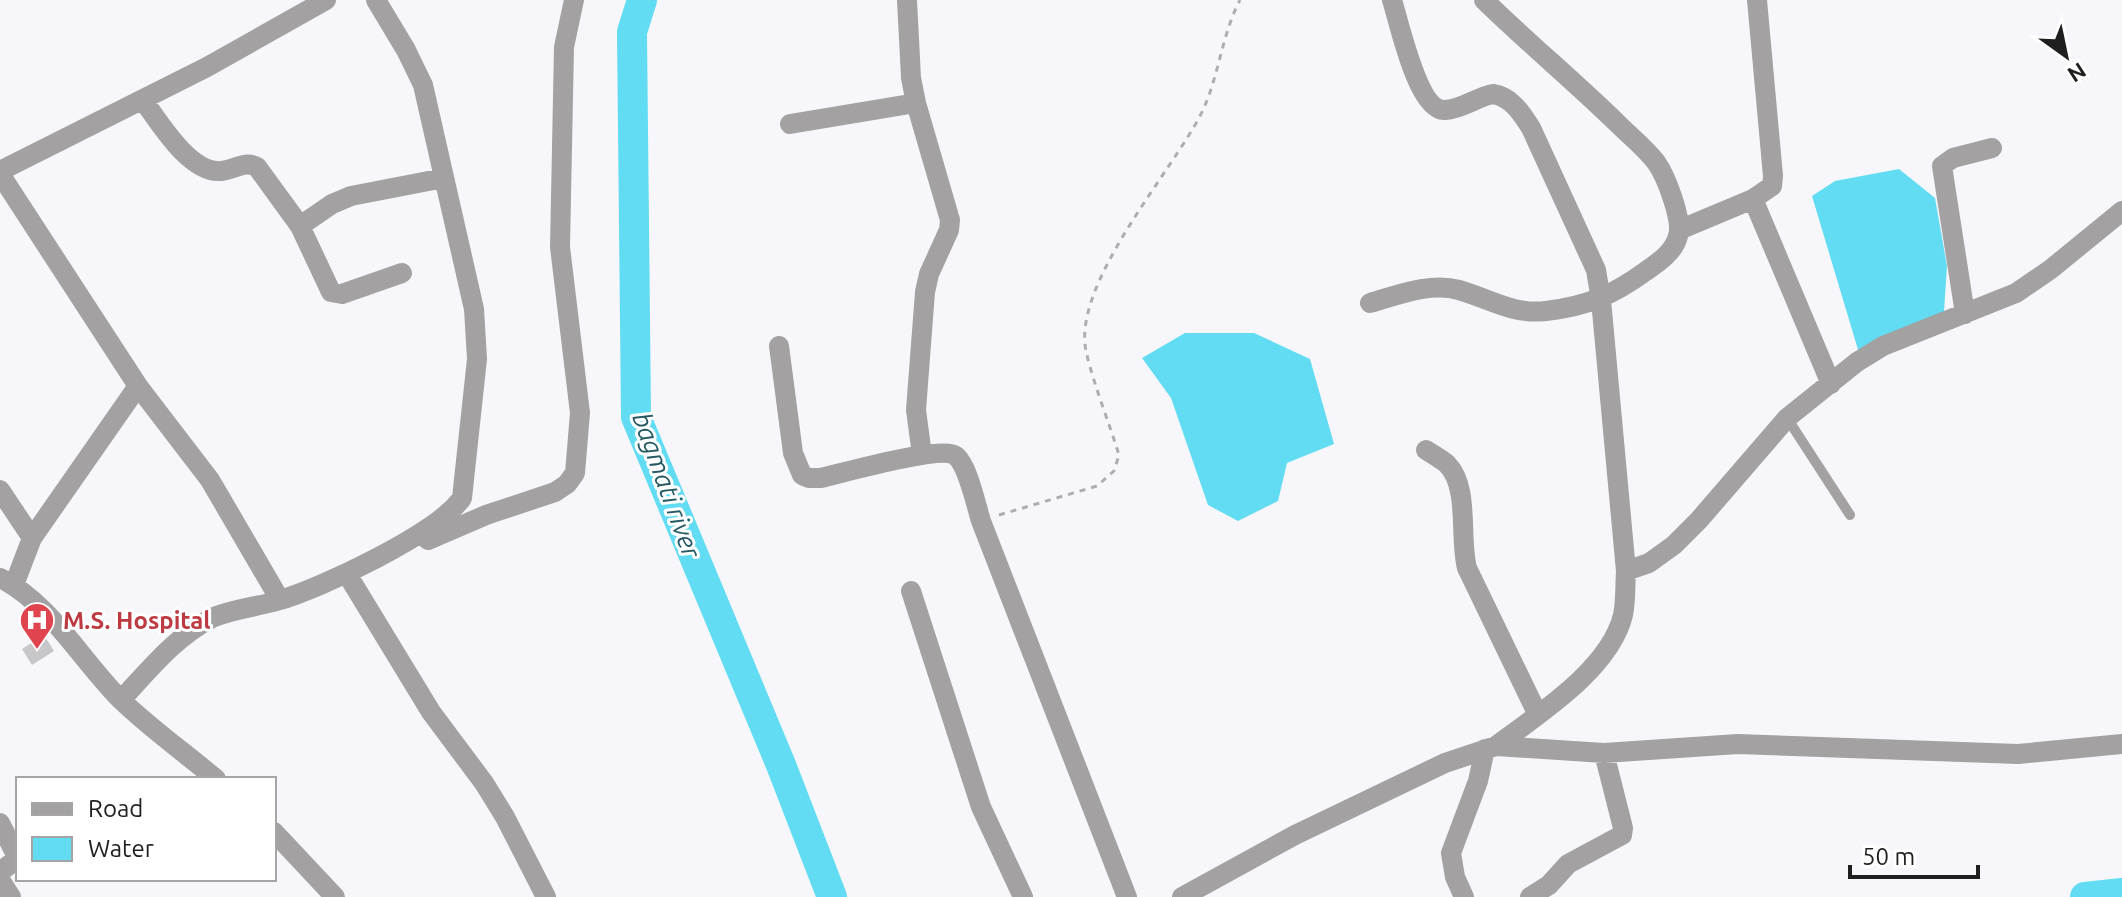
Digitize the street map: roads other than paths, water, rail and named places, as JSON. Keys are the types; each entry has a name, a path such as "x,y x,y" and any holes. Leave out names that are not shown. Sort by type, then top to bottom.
{"street":[{"path":"280,600 210,480 138,386 0,173 143,100 326,0"},
{"path":"350,579 435,524 462,498 477,359 474,309 423,85 416,67 376,0"},
{"path":"121,700 163,655 201,625 229,612 350,579 456,527 555,492 567,484 575,473 580,413 560,247 564,47 574,0"},
{"path":"907,0 911,78 950,220 925,292 916,410 922,455"},
{"path":"1182,897 1295,835 1445,763 1491,747 1538,715 1582,678 1608,648 1623,616 1626,571 1596,270 1531,128 1520,111 1500,95 1493,94 1446,110 1433,105 1417,80 1392,0"},
{"path":"1370,303 1435,288 1459,290 1502,308 1531,312 1601,300 1660,262 1671,251 1679,230 1669,187 1654,160 1593,99 1484,0"},
{"path":"1679,230 1753,199 1770,190 1773,182 1757,0"},
{"path":"143,100 179,147 202,167 221,171 245,164 257,167 300,226 325,283 336,294 402,273"},
{"path":"790,124 916,103"},
{"path":"1965,314 1942,166 1953,158 1992,148"},
{"path":"300,226 332,204 351,196 444,178"},
{"path":"1753,199 1831,384"},
{"path":"1626,571 1649,563 1674,545 1787,418 1857,362 1883,346 2023,288 2122,211"},
{"path":"779,346 793,453 802,475 821,478 922,455 950,453 959,459 1127,897"},
{"path":"138,386 32,538 7,581 36,603 121,700 214,777"},
{"path":"1426,450 1448,465 1459,485 1462,551 1467,568 1538,715"},
{"path":"0,490 32,538"},
{"path":"350,579 431,712 491,794 546,897"},
{"path":"911,591 981,807 1023,897"},
{"path":"1491,747 1604,753 1738,744 2018,754 2122,744"},
{"path":"1464,897 1451,865 1451,853 1491,747"},
{"path":"1530,897 1549,885 1568,864 1622,835 1623,828 1604,753"},
{"path":"0,823 16,854"},
{"path":"276,834 335,897"},
{"path":"0,872 16,860"},
{"path":"0,880 11,897"}],"lane":[{"path":"1787,418 1850,515"}],"water":[{"path":"1899,169 1935,198 1947,266 1944,312 1859,353 1812,196 1835,181"},
{"path":"1185,333 1254,333 1310,359 1334,444 1287,463 1278,501 1238,521 1208,505 1171,398 1142,358"}],"waterway":[{"name":"bagmati river","path":"642,0 632,32 636,417 781,765 832,897"},
{"name":"bagmati river","path":"2085,897 2122,893"}],"place":[{"name":"M.S. Hospital","path":"37,651"}]}
